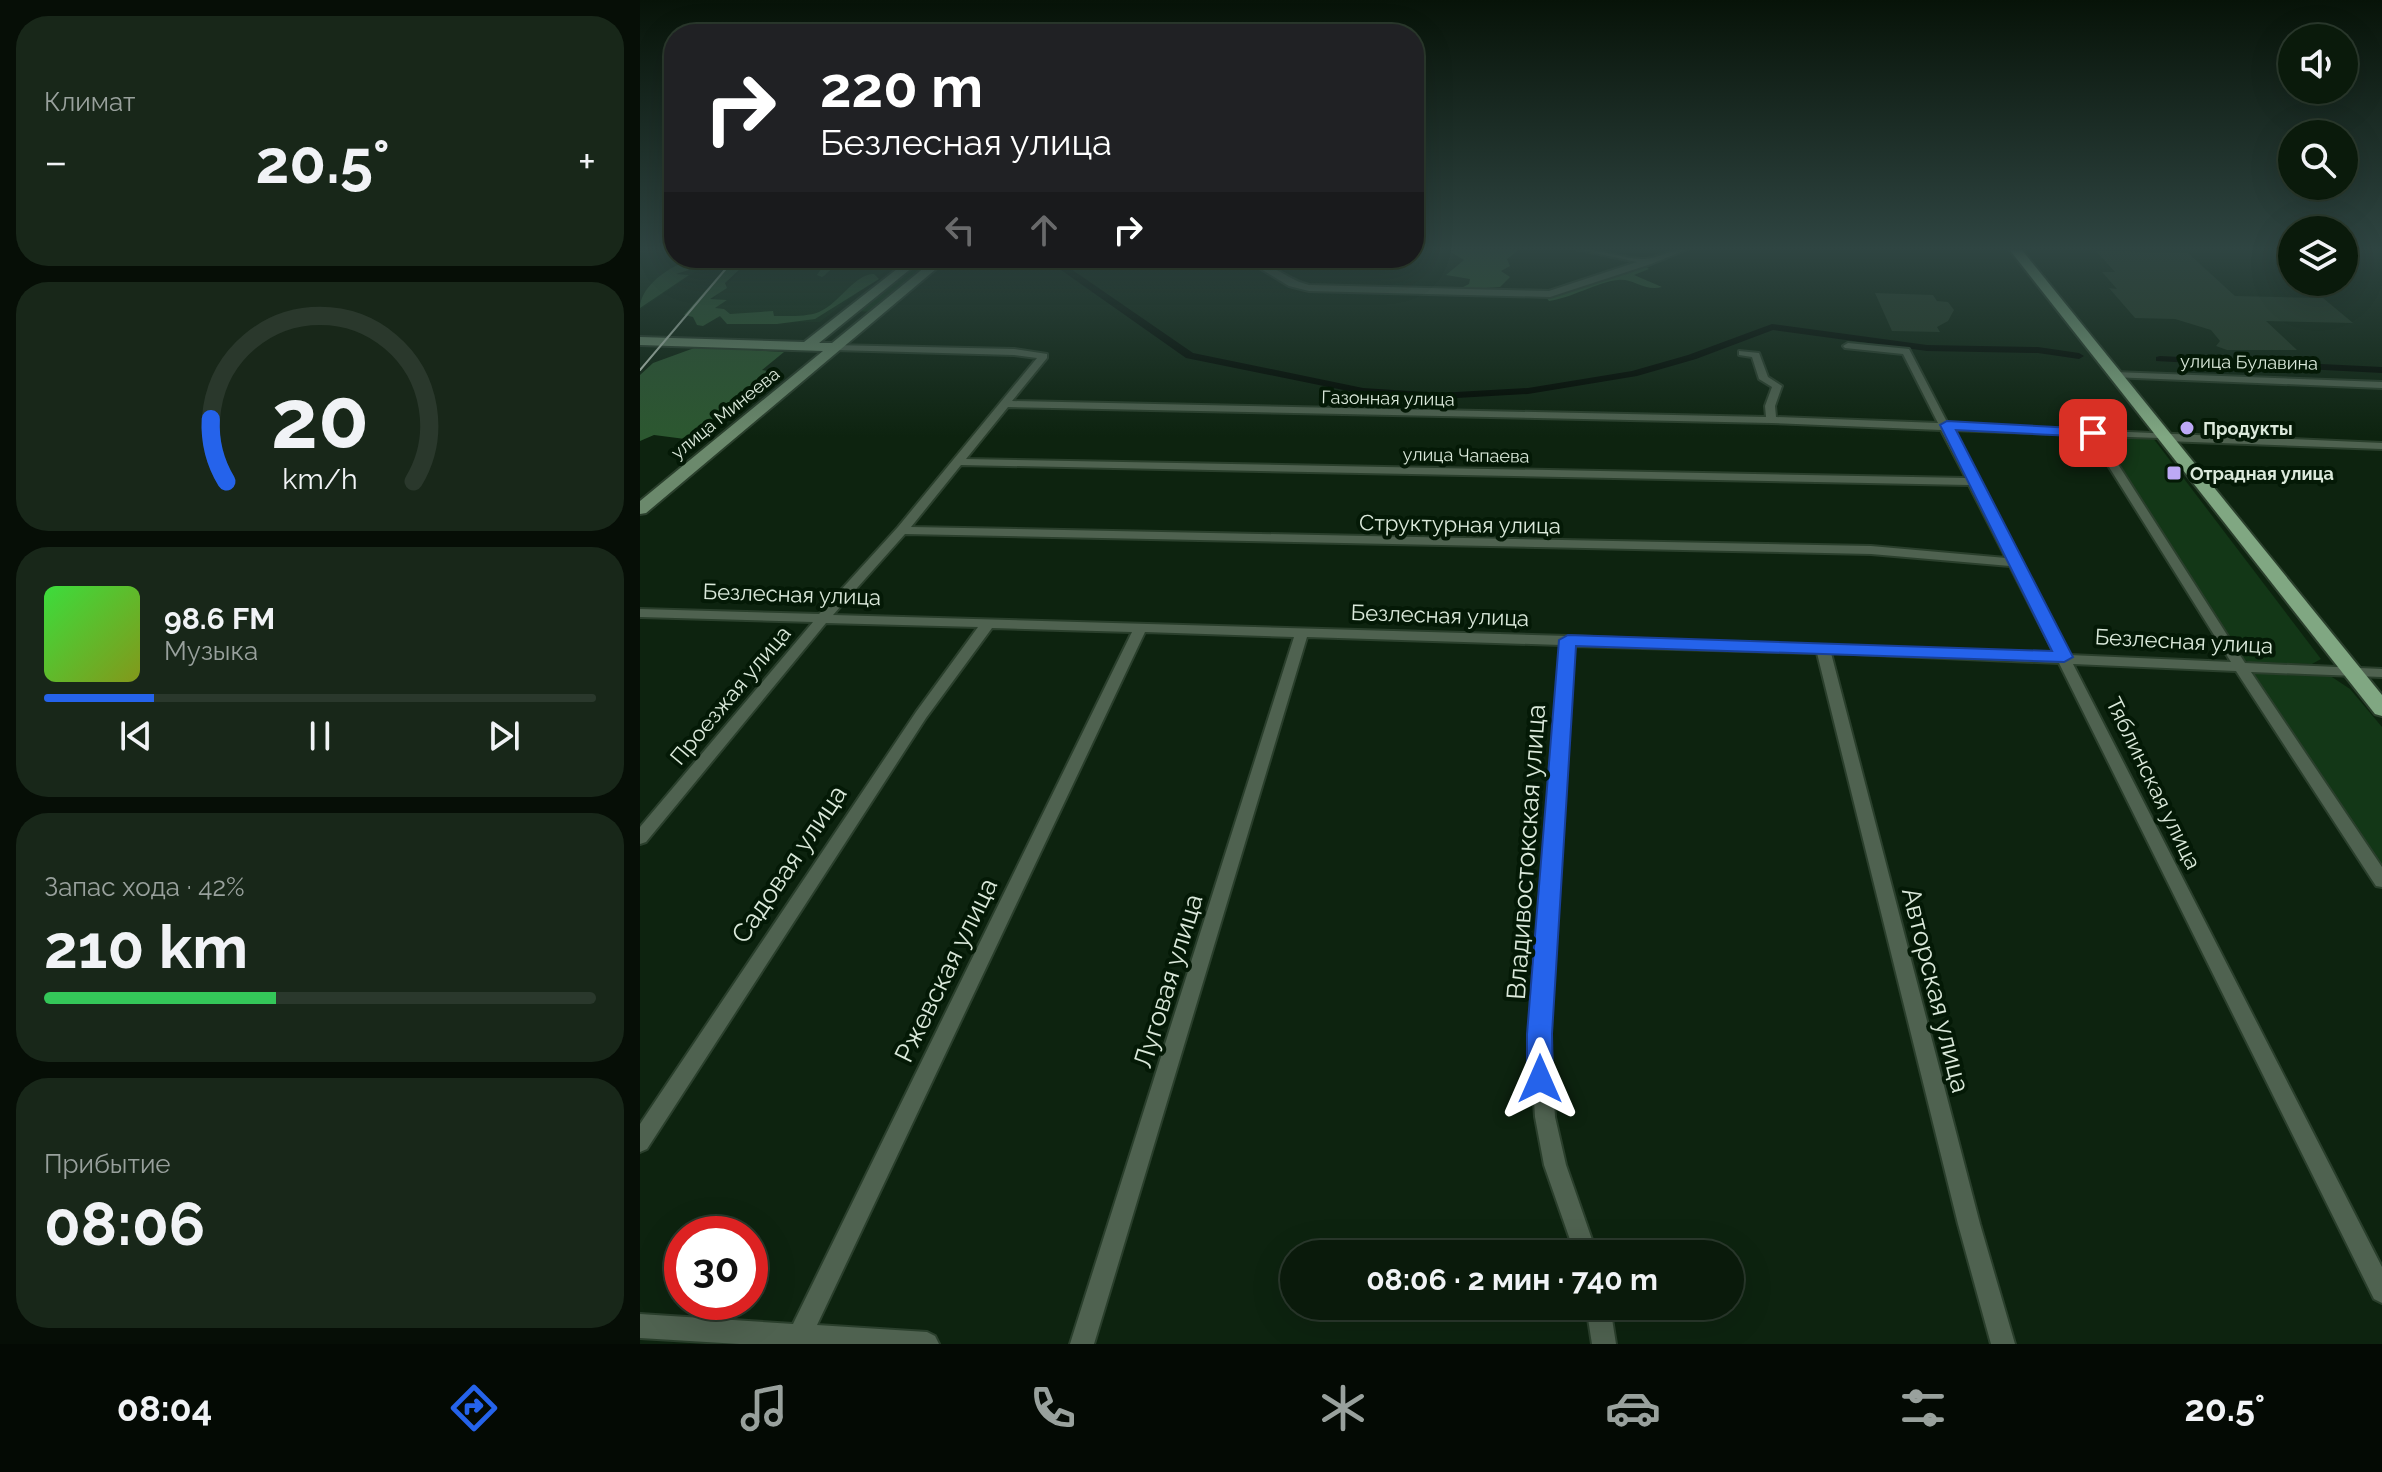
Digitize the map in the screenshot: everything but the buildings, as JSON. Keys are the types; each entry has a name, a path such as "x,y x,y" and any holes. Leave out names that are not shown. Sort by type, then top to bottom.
{"main road":[{"path":"807,346 853,312"},
{"name":"улица Минеева","path":"640,509 878,312"},
{"path":"2065,312 2382,709"},
{"path":"835,327 845,331 862,325"},
{"path":"640,341 835,347 835,327"}],"street":[{"name":"Тяблинская улица","path":"1848,346 1906,351 2112,747 2143,819 2280,1083 2382,1291"},
{"name":"Проезжая улица","path":"640,838 824,617 902,530 1044,356 1014,352 835,347"},
{"path":"1742,353 1756,355 1764,379 1777,386 1770,406 1771,420"},
{"name":"улица Булавина","path":"2114,375 2382,385"},
{"name":"Газонная улица","path":"1005,404 1947,425 2163,437"},
{"path":"2093,433 2240,666 2382,881"},
{"path":"2163,437 2382,446"},
{"name":"улица Чапаева","path":"958,462 1973,482"},
{"name":"Структурная улица","path":"902,530 1871,550 2016,563"},
{"name":"Безлесная улица","path":"640,613 2064,657 2382,673"},
{"name":"Садовая улица","path":"640,1142 921,715 989,622"},
{"name":"Ржевская улица","path":"799,1337 1141,627"},
{"name":"Луговая улица","path":"1082,1344 1302,632"},
{"name":"Владивостокская улица","path":"1568,640 1540,1034 1540,1079 1555,1165 1581,1240"},
{"name":"Авторская улица","path":"1823,649 1969,1224 2003,1344"},
{"path":"1600,1320 1604,1344"},
{"path":"640,1326 927,1344"}],"shaded area":[{"path":"687,312 773,312 774,316 797,316 827,312 815,319 777,324 727,324 720,316 703,326 697,325 693,317 684,315"},
{"path":"701,312 833,312 820,322 729,323 736,317 694,319"},
{"path":"697,347 784,352 762,370 780,373 685,439 654,435 640,441 640,375 653,363"},
{"path":"2102,435 2153,438 2321,659 2312,664 2241,659"},
{"path":"2253,672 2329,675 2350,689 2382,727 2382,868 2254,680"}],"waterway":[{"path":"1126,312 1190,356 1363,391 1439,396 1528,391 1633,374 1692,357 1772,327 1927,348 2038,350 2079,356"},
{"path":"2160,359 2382,370"}],"tram line":[{"path":"640,370 689,312"}],"place":[{"name":"Продукты","path":"2187,428"},
{"name":"Отрадная улица","path":"2174,473"}],"route":[{"path":"1540,1079 1540,1034 1568,640 2064,657 1973,482 1947,425 2093,433"}]}
